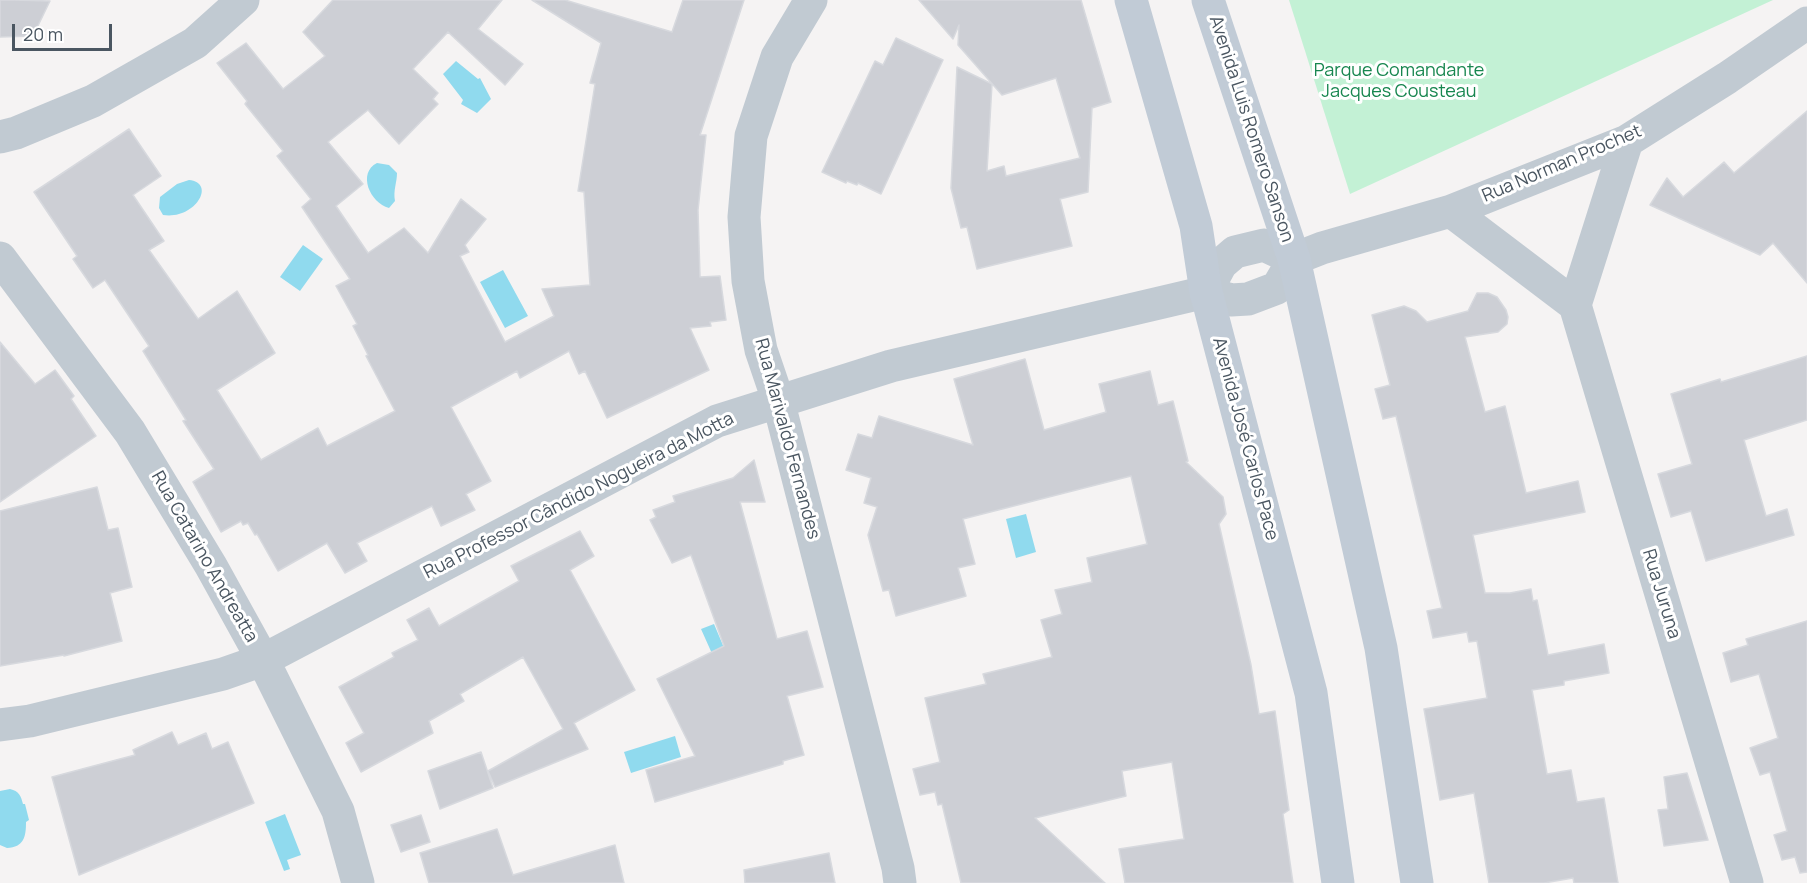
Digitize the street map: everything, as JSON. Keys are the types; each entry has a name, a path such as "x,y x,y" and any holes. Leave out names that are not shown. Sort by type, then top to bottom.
{"main road":[{"name":"Avenida José Carlos Pace","path":"1131,0 1196,226 1206,292 1311,693 1338,883"},
{"name":"Avenida Luis Romero Sanson","path":"1209,0 1294,259"},
{"path":"1294,259 1381,648 1417,883"}],"street":[{"path":"0,137 16,133 104,95 195,43 243,0"},
{"name":"Rua Marivaldo Fernandes","path":"811,0 777,57 751,136 744,217 748,281 761,350 778,400 900,883"},
{"name":"Rua Norman Prochet","path":"1294,259 1322,248 1451,211 1627,141 1727,78 1807,23"},
{"path":"1451,211 1575,305 1627,141"},
{"path":"1264,245 1294,259 1277,288 1248,299 1231,300 1206,292 1221,264 1235,252 1264,245"},
{"name":"Rua Catarino Andreatta","path":"0,258 130,432 211,566 263,660 338,811 358,883"},
{"name":"Rua Professor Cândido Nogueira da Motta","path":"0,725 30,721 212,677 263,660 717,421 891,366 1206,292"},
{"name":"Rua Juruna","path":"1575,305 1747,883"}],"green space":[{"name":"Parque Comandante Jacques Cousteau","path":"1289,0 1773,0 1350,194"}],"water":[{"path":"456,61 478,79 480,78 491,99 477,113 461,104 463,100 443,74"},
{"path":"377,163 389,165 397,173 395,201 389,208 376,200 368,187 368,174"},
{"path":"189,180 201,187 202,194 193,207 174,215 163,215 159,208 160,197 177,184"},
{"path":"303,245 323,259 300,291 280,277"},
{"path":"503,270 528,316 505,328 480,282"},
{"path":"1026,514 1036,552 1016,558 1006,519"},
{"path":"714,624 730,662 718,667 701,629"},
{"path":"675,736 681,757 631,773 624,752"},
{"path":"10,789 18,793 25,804 29,820 26,822 23,840 17,846 7,848 0,845 0,791"},
{"path":"285,814 301,855 287,860 290,869 284,871 265,822"}],"building":[{"path":"0,0 50,1 33,36 0,37"},
{"path":"333,0 502,0 478,29 523,64 505,85 448,32 413,69 438,93 433,99 438,104 399,144 368,110 328,142 363,184 336,206 368,253 404,228 428,253 461,199 486,219 465,245 469,252 460,256 505,342 554,316 542,289 590,285 584,192 578,191 595,84 590,83 601,43 532,0 565,0 672,32 683,0 744,0 700,135 706,135 698,210 700,277 720,276 726,320 710,322 711,326 690,328 709,370 607,418 585,371 579,374 569,351 520,378 517,371 451,407 491,481 466,494 475,510 441,526 432,506 357,543 367,561 345,573 327,543 278,571 257,534 255,535 248,523 243,525 241,521 221,532 193,482 214,469 183,421 186,420 143,351 149,346 105,280 93,288 73,259 77,256 34,192 129,129 161,176 133,195 164,241 149,250 198,319 237,291 275,353 217,390 261,460 318,428 327,446 395,411 366,356 368,355 353,326 357,324 336,286 350,279 302,207 311,199 277,156 283,151 245,104 247,101 217,63 246,43 283,89 325,56 303,32"},
{"path":"919,0 1081,0 1111,102 1092,108 1088,192 1060,199 1072,246 977,269 967,227 961,228 951,188 957,67 992,84 987,171 1004,166 1006,176 1080,158 1056,78 1002,95 958,45 959,25 953,39"},
{"path":"896,38 943,60 881,194 858,183 857,185 847,181 846,183 822,172 875,61 883,65"},
{"path":"1807,111 1807,283 1773,243 1760,255 1650,205 1667,178 1683,197 1724,162 1734,173"},
{"path":"1477,293 1488,293 1497,297 1508,317 1507,324 1498,332 1465,337 1485,412 1505,406 1526,493 1578,481 1585,512 1473,535 1485,593 1510,593 1531,589 1533,601 1537,600 1548,655 1604,644 1609,673 1564,681 1564,685 1532,690 1547,774 1571,770 1577,802 1604,798 1618,883 1574,883 1573,878 1544,883 1489,883 1474,793 1440,800 1424,709 1487,698 1477,641 1469,642 1467,632 1433,638 1427,611 1442,608 1396,416 1383,419 1375,389 1390,385 1372,315 1404,306 1416,311 1427,322 1468,311"},
{"path":"0,342 35,384 55,370 74,396 71,399 96,436 0,502"},
{"path":"1807,356 1807,420 1744,440 1766,516 1787,509 1794,535 1706,561 1691,511 1671,517 1658,474 1692,464 1671,394 1720,379 1721,382"},
{"path":"1025,359 1044,430 1106,412 1099,384 1150,371 1158,405 1173,401 1188,461 1186,462 1223,497 1226,514 1219,524 1251,665 1259,714 1275,711 1289,810 1283,814 1293,883 1125,883 1119,849 1184,839 1172,762 1122,771 1126,796 1035,818 1105,883 961,883 942,804 938,805 935,792 920,795 913,769 940,762 925,698 986,684 983,674 1052,657 1041,620 1062,614 1055,590 1092,582 1087,558 1147,544 1131,476 963,519 975,564 958,568 966,596 896,616 889,590 883,591 868,535 877,507 864,503 871,478 846,470 858,434 872,438 879,416 973,445 954,379"},
{"path":"754,460 765,502 740,502 777,639 807,631 823,687 787,696 804,755 783,761 783,764 655,802 646,770 695,756 657,679 724,646 691,555 672,563 650,520 656,517 653,510 675,502 673,496 733,478"},
{"path":"97,487 108,530 118,528 132,587 110,593 122,641 64,656 0,666 0,511"},
{"path":"580,531 594,556 570,570 635,690 574,723 588,749 495,787 488,771 563,729 523,657 460,694 464,701 429,721 433,733 361,772 346,743 364,733 339,687 394,657 392,653 418,640 407,620 429,608 439,626 519,581 511,566"},
{"path":"1807,621 1807,872 1800,873 1795,857 1782,860 1774,835 1787,831 1770,772 1760,775 1750,748 1778,738 1759,674 1731,682 1723,653 1748,645 1746,639"},
{"path":"172,732 178,745 206,733 212,749 228,742 254,803 79,875 52,777 135,755 133,750"},
{"path":"481,752 493,788 440,809 428,771"},
{"path":"1687,773 1708,840 1664,846 1658,810 1668,809 1664,777"},
{"path":"421,815 430,842 401,852 391,825"},
{"path":"497,829 513,875 615,845 624,883 429,883 420,853"},
{"path":"829,853 835,883 745,883 744,870"}]}
